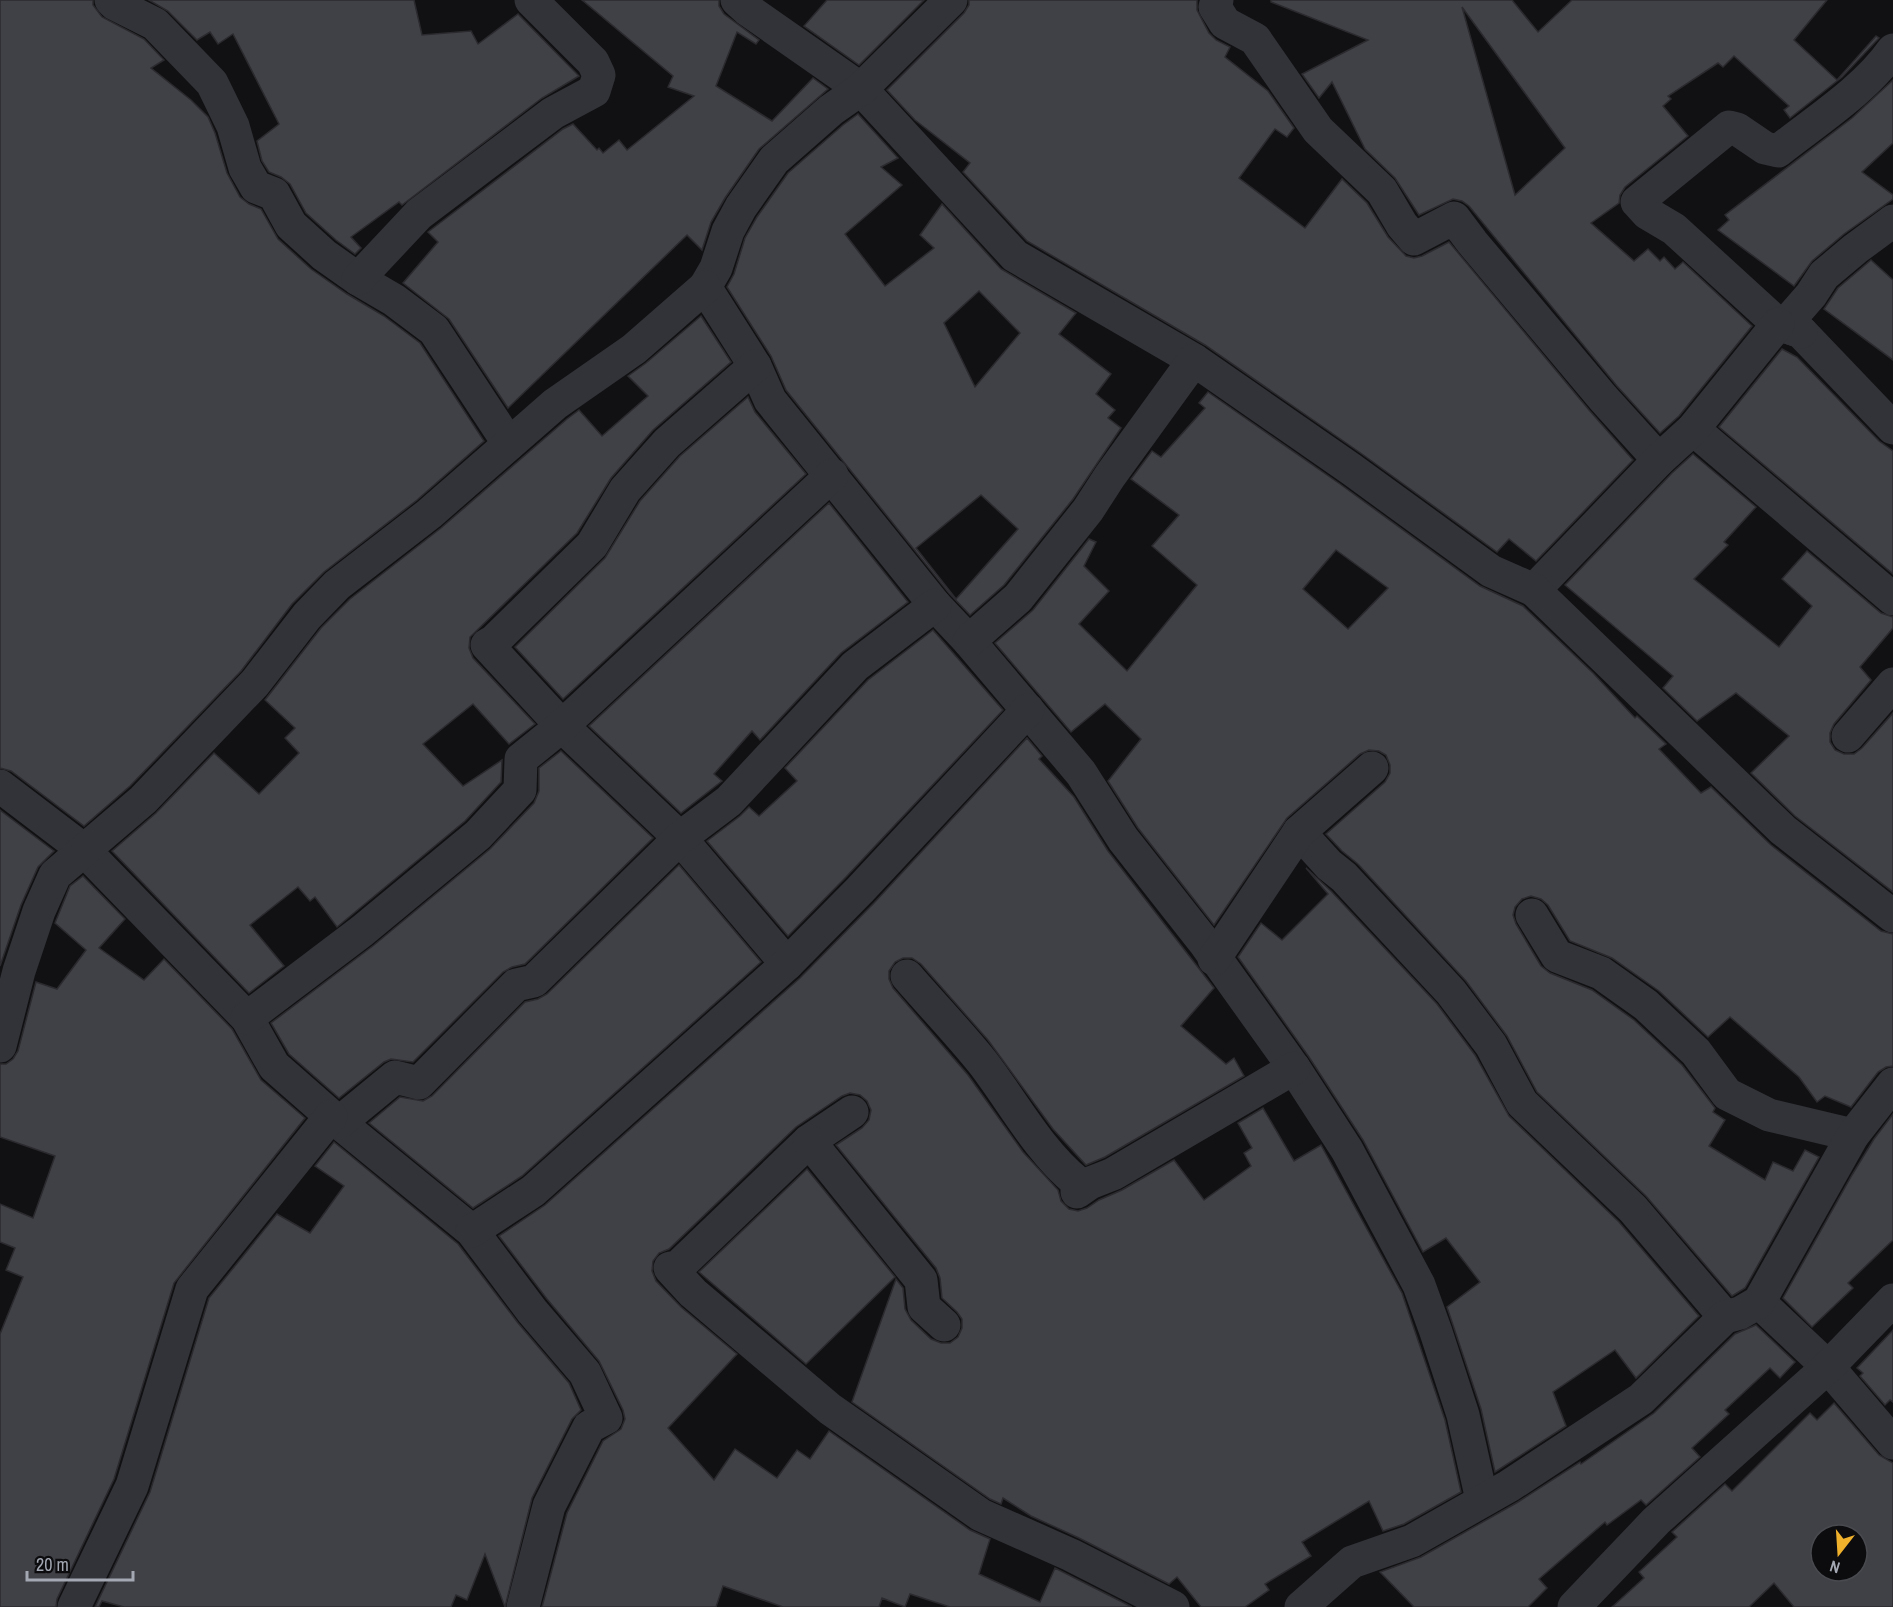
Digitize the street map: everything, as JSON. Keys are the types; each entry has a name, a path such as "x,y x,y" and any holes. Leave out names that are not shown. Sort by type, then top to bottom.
{"street":[{"path":"111,0 154,24 212,83 233,126 245,168 256,187 274,194 291,225 324,255 358,279 394,300 434,330 509,444"},
{"path":"358,279 419,214 553,113 594,91 599,75 593,62 531,0"},
{"path":"0,1046 19,971 39,911 55,875 143,800 255,683 307,616 337,585 429,514 555,404 634,349 705,287 716,268 728,231 741,207 774,160 831,110 861,90 951,0"},
{"path":"1217,0 1215,7 1225,23 1255,39 1318,130 1382,191 1402,225 1414,239 1454,218 1595,389 1659,460"},
{"path":"747,3 861,90 1015,256 1194,360 1351,469 1491,572 1534,590 1783,830 1893,916"},
{"path":"1789,328 1674,229 1647,213 1637,202 1729,127 1737,129 1765,148 1778,150 1867,80 1881,67 1893,50"},
{"path":"1893,221 1824,275 1811,295 1785,326 1893,428"},
{"path":"705,287 755,366 770,400 935,605 969,641 1081,773 1123,839 1204,942 1294,1068 1347,1150 1419,1285 1463,1415 1482,1500"},
{"path":"1534,590 1789,328"},
{"path":"969,641 1018,598 1088,510 1194,360"},
{"path":"755,366 666,443 625,490 592,545 494,641 487,645 562,726 680,838 787,964"},
{"path":"1693,429 1893,599"},
{"path":"247,1018 362,931 478,835 520,790 521,759 562,726 832,475"},
{"path":"74,1607 132,1486 192,1289 335,1120 395,1077 419,1083 516,985 534,981 680,838 729,801 855,666 935,605"},
{"path":"1848,736 1893,684"},
{"path":"472,1231 533,1191 787,964 860,890 1028,710"},
{"path":"1214,959 1299,832 1372,768"},
{"path":"0,786 84,850 247,1018 274,1066 335,1120 472,1231 532,1311 585,1372 606,1419 589,1427 549,1506 523,1607"},
{"path":"1299,832 1451,992 1491,1045 1522,1102 1633,1209 1725,1317"},
{"path":"1532,915 1557,956 1601,974 1646,1005 1695,1052 1727,1094 1769,1114 1853,1135"},
{"path":"906,976 983,1063 1009,1101 1057,1162 1077,1182 1077,1192 1090,1183 1113,1174 1294,1068"},
{"path":"1301,1607 1352,1562 1412,1541 1509,1486 1641,1399 1725,1317 1740,1313 1759,1302 1853,1135 1893,1084"},
{"path":"852,1112 809,1141 678,1267 670,1268 693,1293 830,1409 981,1515 1071,1555 1173,1607"},
{"path":"809,1141 921,1280 924,1307 944,1325"},
{"path":"1574,1607 1656,1521 1827,1367 1893,1299"},
{"path":"1759,1302 1827,1367 1893,1443"}],"building":[{"path":"0,0 93,0 93,5 102,17 144,39 164,60 151,68 191,100 208,117 227,173 240,197 261,209 278,239 311,269 384,316 420,343 484,441 417,500 324,572 292,604 241,671 130,786 84,826 11,771 0,768"},
{"path":"149,0 414,0 422,35 471,31 478,44 518,14 579,76 542,98 402,205 399,202 351,237 361,248 355,254 306,213 290,184 269,172 262,161 257,141 279,124 233,34 218,44 210,32 197,40 168,11"},
{"path":"582,0 719,0 719,6 724,14 759,40 756,44 737,32 716,86 772,121 813,78 828,89 759,149 711,222 702,250 687,235 508,408 449,319 403,283 438,242 428,232 563,129 573,124 597,150 599,148 603,153 619,140 627,150 694,96 668,87 673,76"},
{"path":"827,0 924,0 859,65 804,26"},
{"path":"969,0 1197,0 1197,10 1209,33 1216,40 1230,47 1225,57 1268,91 1294,128 1287,137 1275,129 1239,178 1305,228 1342,179 1367,203 1388,237 1406,256 1414,258 1422,256 1449,242 1633,460 1536,561 1509,539 1497,552 1362,454 1205,345 1027,241 963,172 970,163 915,120 887,90 964,13"},
{"path":"1271,0 1512,0 1538,32 1572,0 1827,0 1794,40 1837,80 1876,36 1879,38 1842,77 1790,118 1784,110 1789,106 1734,56 1723,67 1718,63 1668,96 1671,99 1663,106 1688,136 1625,187 1620,195 1619,203 1591,223 1634,261 1648,249 1660,261 1664,257 1675,269 1683,262 1752,326 1679,416 1660,433 1617,386 1469,206 1453,199 1419,215 1395,178 1365,149 1332,82 1319,98 1302,74 1368,40 1271,2","holes":["1462,7 1565,148 1515,195"]},
{"path":"1893,80 1893,143 1862,172 1893,195 1893,199 1844,234 1812,261 1794,286 1718,230 1729,220 1725,215 1852,118"},
{"path":"858,114 898,158 881,167 902,185 845,234 885,286 934,248 920,235 942,204 1001,269 1076,313 1059,334 1111,374 1096,394 1115,410 1108,418 1121,428 1073,499 1004,585 970,615 949,593 786,390 771,356 727,287 734,274 745,238 788,173","holes":["979,291 1020,333 975,387 944,323","981,495 1018,529 956,599 916,548"]},
{"path":"1871,260 1893,280 1893,360 1824,309 1838,288"},
{"path":"701,316 731,362 653,430 611,478 577,533 470,637 469,648 473,658 535,724 509,744 473,704 423,744 463,786 502,760 501,782 465,821 337,927 315,897 310,901 298,887 250,925 284,966 249,993 112,851 156,813 214,753 259,794 299,753 285,738 295,728 265,700 321,628 350,599 441,528 579,410 602,436 648,396 628,376"},
{"path":"1782,349 1797,357 1879,441 1893,451 1893,574 1719,427"},
{"path":"1208,392 1480,586 1523,606 1593,673 1635,718 1637,716 1666,744 1659,749 1701,793 1711,787 1771,845 1881,931 1893,934 1893,1066 1878,1072 1851,1107 1825,1096 1817,1102 1799,1077 1730,1017 1708,1037 1659,991 1612,958 1570,941 1548,905 1541,899 1531,896 1522,899 1515,907 1513,915 1516,924 1541,966 1550,973 1592,990 1634,1020 1682,1065 1715,1108 1713,1112 1725,1120 1709,1146 1765,1180 1773,1162 1793,1171 1805,1150 1819,1157 1745,1288 1732,1296 1646,1196 1537,1092 1507,1036 1466,981 1358,864 1326,834 1385,782 1390,773 1386,755 1379,751 1369,750 1360,754 1287,818 1214,925 1138,828 1108,781 1141,739 1105,704 1071,732 995,643 1033,610 1089,539 1096,542 1084,566 1109,591 1079,624 1127,671 1197,585 1152,546 1179,515 1131,479 1152,451 1161,457 1205,408 1199,403","holes":["1336,550 1388,588 1348,629 1303,589"]},
{"path":"748,397 755,412 806,474 563,699 515,647 605,558 640,501 680,456"},
{"path":"1693,454 1756,507 1724,542 1728,545 1694,579 1779,647 1812,606 1782,579 1807,551 1881,613 1893,617 1893,628 1860,667 1871,680 1834,724 1830,733 1830,742 1835,750 1844,754 1854,754 1893,713 1893,892 1795,816 1751,773 1789,736 1736,693 1697,721 1663,688 1673,676 1565,585"},
{"path":"829,503 908,602 841,653 760,740 752,731 714,774 722,781 681,813 589,726"},
{"path":"933,630 1003,710 788,936 707,841 749,807 759,816 797,781 785,768 868,680"},
{"path":"1027,738 1042,756 1039,759 1074,797 1108,851 1214,988 1181,1026 1226,1064 1234,1058 1244,1076 1105,1157 1086,1165 1053,1129 988,1040 921,964 912,958 903,958 895,962 889,971 889,979 893,988 968,1075 1023,1152 1058,1190 1061,1201 1069,1209 1078,1211 1087,1208 1174,1160 1204,1200 1251,1166 1244,1153 1252,1148 1238,1123 1263,1108 1294,1161 1321,1145 1402,1293 1445,1420 1461,1492 1404,1524 1383,1531 1369,1501 1302,1542 1311,1556 1265,1584 1269,1590 1245,1607 1201,1607 1177,1577 1169,1584 1031,1516 1003,1498 1001,1504 990,1499 852,1402 896,1279 903,1288 905,1309 911,1320 931,1339 941,1343 950,1343 958,1337 962,1328 962,1319 942,1298 940,1278 936,1268 836,1145 862,1128 869,1120 871,1110 867,1101 860,1095 850,1093 796,1127 669,1249 659,1253 653,1261 652,1271 656,1281 681,1307 737,1354 668,1428 714,1480 735,1449 777,1478 797,1450 810,1459 829,1431 970,1530 990,1539 979,1574 1040,1602 1055,1568 1132,1607 950,1607 910,1594 905,1607 882,1598 879,1607 783,1607 723,1586 716,1607 542,1607 567,1513 603,1441 621,1429 625,1419 623,1410 599,1361 547,1299 499,1236 545,1205 800,978 874,903"},
{"path":"561,751 653,838 525,964 503,972 413,1062 391,1059 384,1062 339,1098 289,1054 271,1023 374,945 490,849 534,803 539,791 539,768"},
{"path":"0,810 54,851 38,867 21,905 0,966"},
{"path":"679,865 761,962 522,1176 473,1208 369,1123 400,1097 423,1101 432,1096 525,1002 547,994"},
{"path":"1306,868 1331,891 1437,1004 1475,1055 1509,1116 1619,1222 1699,1316 1636,1378 1615,1350 1553,1392 1566,1426 1495,1472 1481,1409 1447,1307 1480,1282 1446,1238 1423,1252 1363,1140 1309,1057 1238,957 1261,923 1282,940 1328,894"},
{"path":"83,876 125,919 99,948 144,980 164,959 232,1029 261,1080 305,1118 174,1283 114,1479 57,1599 56,1607 0,1607 0,1334 23,1277 6,1270 15,1248 0,1242 0,1204 33,1218 55,1156 0,1137 0,1064 6,1064 13,1059 18,1051 36,982 57,989 86,950 55,923 70,886"},
{"path":"1893,1114 1893,1240 1848,1283 1853,1288 1812,1327 1783,1298 1852,1175 1874,1139"},
{"path":"334,1142 458,1244 518,1323 569,1383 581,1410 572,1419 532,1498 505,1607 485,1554 467,1600 456,1595 451,1607 124,1607 102,1601 99,1607 95,1607 150,1492 209,1298 277,1214 310,1233 344,1186 315,1166"},
{"path":"807,1169 895,1277 806,1364 699,1272"},
{"path":"1756,1325 1795,1362 1780,1378 1770,1368 1725,1410 1729,1414 1692,1448 1700,1457 1646,1505 1641,1500 1607,1525 1605,1522 1539,1579 1547,1588 1528,1607 1414,1607 1380,1572 1421,1557 1518,1502 1580,1462 1581,1464 1654,1413 1735,1334"},
{"path":"1893,1330 1893,1402 1890,1400 1885,1405 1860,1376 1863,1373 1857,1368"},
{"path":"1834,1403 1879,1455 1893,1463 1893,1607 1794,1607 1774,1583 1749,1607 1612,1607 1644,1578 1639,1572 1677,1537 1672,1532 1725,1484 1732,1491 1810,1413 1817,1420"}]}
